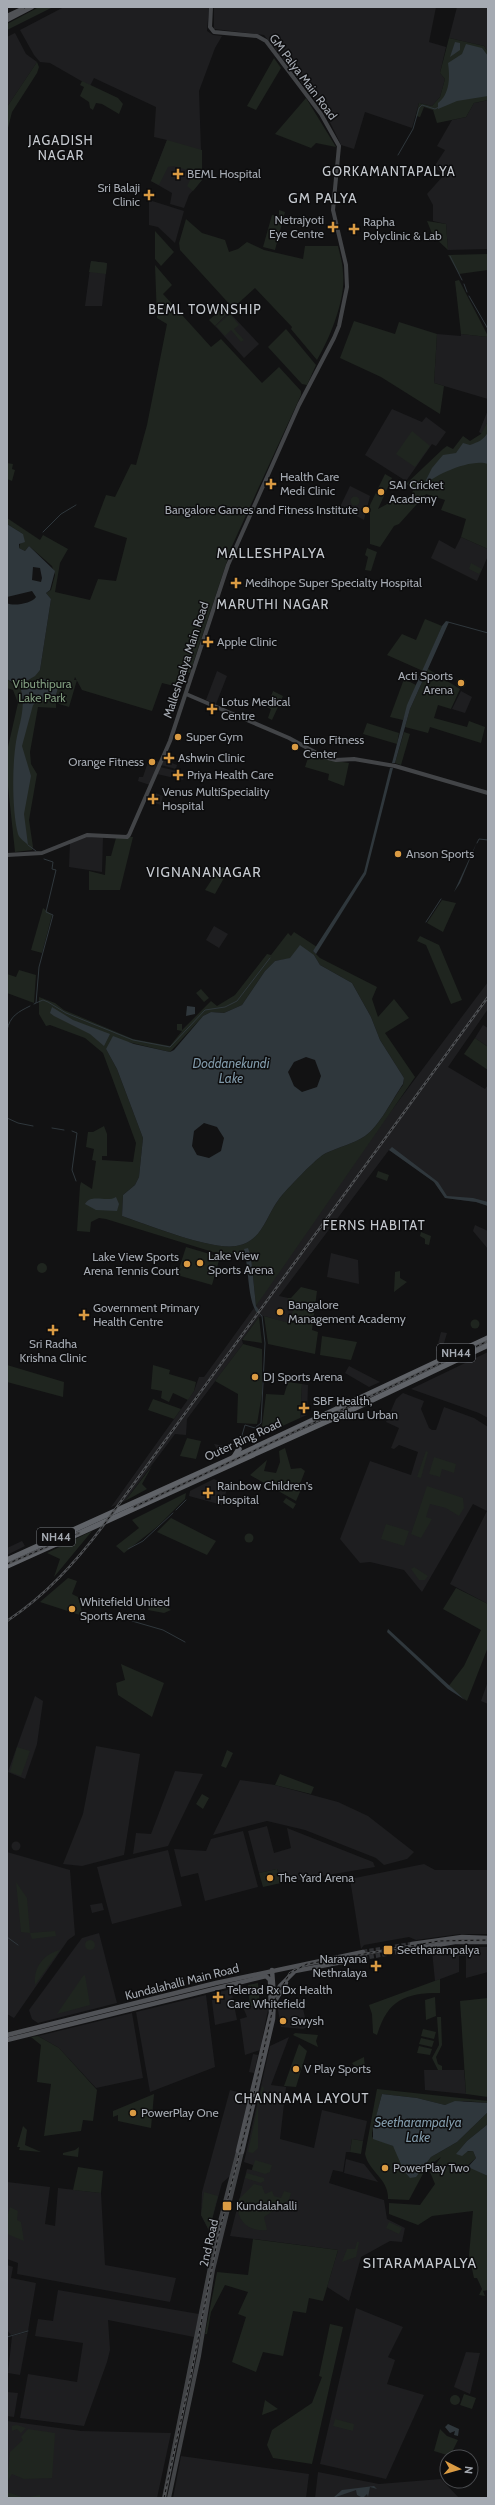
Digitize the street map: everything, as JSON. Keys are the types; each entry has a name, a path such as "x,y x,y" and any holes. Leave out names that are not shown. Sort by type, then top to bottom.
{"highway":[{"name":"Outer Ring Road","path":"7,1560 234,1457 488,1338"},
{"name":"Outer Ring Road","path":"7,1566 189,1486 488,1345"},
{"path":"234,1457 239,1449"},
{"path":"189,1486 200,1483"}],"main road":[{"path":"7,16 25,7"},
{"path":"7,20 16,11 32,7"},
{"name":"GM Palya Main Road","path":"211,7 210,27 213,31 257,36 264,39 330,128 339,146 333,210 346,265 347,287 339,326 323,361"},
{"path":"315,372 335,332 341,306 345,276 342,246"},
{"name":"Malleshpalya Main Road","path":"7,855 42,853 87,835 127,837 129,835 166,749 186,694 228,565 315,372 323,361"},
{"path":"186,694 289,738 324,757 336,760 354,759 393,766 488,793"},
{"path":"488,1938 462,1937 413,1947 455,1942 488,1942"},
{"name":"Kundalahalli Main Road","path":"7,2040 41,2029 272,1970 362,1952"},
{"path":"286,1967 287,1972 364,1958"},
{"name":"2nd Road","path":"164,2498 216,2237 240,2152 272,2026 274,2000 272,1970"},
{"path":"274,2000 280,1986 297,1970"},
{"name":"Kundalahalli Main Road","path":"191,1991 266,1976"},
{"name":"2nd Road","path":"169,2498 200,2349 216,2257 271,2013 270,1980 266,1976"},
{"name":"Kundalahalli Main Road","path":"7,2035 41,2029"},
{"path":"195,2345 201,2343"},
{"path":"195,2345 200,2349"}],"shaded area":[{"path":"64,7 209,7 207,31 213,35 222,36 215,48 199,91 202,180 189,195 184,208 170,204 172,193 151,181 167,140 154,137 156,107 94,78 90,86 50,63 40,62 34,55 20,30"},
{"path":"214,7 436,7 429,42 446,47 440,73 445,79 440,97 432,106 419,103 412,128 365,112 354,149 341,145 327,116 264,35 214,29"},
{"path":"457,7 488,7 488,52 484,46 449,38"},
{"path":"15,33 26,54 37,62 7,107 7,37"},
{"path":"488,100 488,249 448,250 446,224 433,221 433,205 427,194 444,175 434,167 445,150 437,146 452,120 466,117 474,103"},
{"path":"149,200 184,211 175,243 158,227 149,225"},
{"path":"91,261 107,263 102,306 85,306"},
{"path":"229,312 259,344 244,358 215,326"},
{"path":"437,334 461,336 461,334 488,337 488,399 434,383"},
{"path":"392,409 422,422 426,417 446,432 436,446 432,444 406,481 365,455"},
{"path":"488,410 488,421 482,434 479,432"},
{"path":"350,486 370,496 364,520 340,507"},
{"path":"461,537 488,549 488,556 477,581 431,558 439,540 455,549"},
{"path":"217,671 227,676 216,704 206,700"},
{"path":"461,691 472,697 465,713 452,709"},
{"path":"149,759 160,762 150,785 138,781 139,777 143,777"},
{"path":"164,760 177,765 176,769 161,765"},
{"path":"160,767 185,773 183,780 157,774"},
{"path":"153,792 163,796 161,805 149,801"},
{"path":"84,837 103,837 102,872 69,867 70,842"},
{"path":"214,926 228,934 219,948 206,940"},
{"path":"488,982 488,1009 448,1067 485,1089 488,1085 488,1206 476,1202 445,1198 434,1182 389,1150 279,1296 288,1298 288,1305 294,1308 290,1324 264,1316 259,1317 242,1340 243,1344 187,1419 186,1435 175,1434 125,1501 111,1507 194,1391 199,1377 204,1377 254,1308 257,1312 256,1306 268,1286 376,1131"},
{"path":"483,1025 488,1028 488,1047 475,1038"},
{"path":"475,1225 488,1231 488,1249 473,1231"},
{"path":"331,1253 358,1260 359,1284 327,1277"},
{"path":"441,1332 447,1333 441,1353 436,1351"},
{"path":"488,1352 488,1418 479,1413 411,1389"},
{"path":"349,1366 380,1382 369,1387 345,1373"},
{"path":"302,1384 308,1385 307,1415 300,1418"},
{"path":"403,1393 424,1401 421,1409 429,1428 432,1430 436,1430 444,1407 474,1418 488,1427 488,1604 450,1584 487,1511 473,1504 422,1592 404,1570 370,1562 360,1563 340,1539 370,1461 411,1475 418,1452 399,1445 394,1449 391,1448 399,1428 386,1422 396,1399"},
{"path":"214,1444 224,1446 228,1452 221,1456"},
{"name":"Rainbow Children's Hospital","path":"214,1479 228,1486 222,1505 189,1496 190,1491"},
{"path":"22,1541 25,1546 7,1555 7,1548"},
{"path":"488,1681 488,1704 481,1701"},
{"path":"35,1696 43,1701 37,1744 25,1779 8,1772"},
{"path":"96,1746 140,1754 124,1855 82,1866 63,1864 83,1814"},
{"path":"175,1771 203,1774 168,1846 133,1854 136,1833 151,1834"},
{"path":"240,1780 275,1785 338,1802 368,1816 414,1852 407,1859 384,1865 376,1858 305,1830 267,1821 213,1835"},
{"path":"267,1826 274,1853 291,1848 287,1828 373,1862 375,1867 281,1883 277,1869 259,1873 248,1831"},
{"path":"243,1831 258,1887 205,1901 198,1873 181,1877 174,1849 206,1851 211,1839"},
{"path":"16,1841 21,1846 16,1851 11,1846"},
{"path":"168,1850 182,1906 112,1924 97,1867"},
{"path":"7,1852 70,1870 75,1935 68,1940 14,2018 7,2014"},
{"path":"424,1864 435,1870 488,1870 488,1934 460,1934 416,1940 409,1937 364,1945 361,1949 350,1879"},
{"path":"102,1903 104,1910 92,1913 90,1905"},
{"path":"99,1933 117,2003 38,2023 32,2019 29,2010 82,1938"},
{"path":"458,1947 488,1947 488,1972 466,1978 466,1956 459,1956 459,1972 435,1981 432,1951"},
{"path":"231,1989 237,2020 215,2025 211,1994"},
{"path":"206,1995 215,2067 150,2092 136,2012"},
{"path":"301,1999 307,2027 303,2029 281,2027 278,2010 279,2004"},
{"path":"269,2005 260,2050 245,2055 240,2019 247,2017 243,2007"},
{"path":"132,2013 143,2078 96,2088 59,2048 38,2036"},
{"path":"289,2037 271,2085 286,2087 280,2139 314,2148 322,2110 367,2121 363,2141 352,2139 350,2152 346,2152 343,2172 333,2170 329,2183 384,2200 387,2219 405,2228 402,2242 390,2241 361,2257 349,2301 327,2287 338,2250 230,2236 247,2169 252,2170 253,2165 244,2162 270,2046"},
{"path":"253,2054 258,2055 254,2073 249,2072"},
{"path":"424,2070 464,2070 466,2094 425,2090"},
{"path":"230,2090 249,2095 230,2176 222,2183 209,2231 201,2215 202,2192"},
{"path":"346,2159 364,2164 378,2182 344,2173"},
{"path":"7,2182 50,2187 45,2224 55,2226 58,2188 101,2193 105,2265 176,2278 170,2302 17,2274 18,2263 7,2259"},
{"path":"7,2265 13,2267 11,2278 36,2283 28,2331 11,2335 7,2330"},
{"path":"58,2290 199,2314 194,2337 108,2320 110,2350 84,2426 20,2418 28,2374 77,2382 83,2343 35,2336 38,2319 53,2321"},
{"path":"356,2308 403,2327 388,2357 395,2360 387,2384 424,2395 386,2479 320,2464"},
{"path":"28,2332 20,2375 8,2373 12,2336"},
{"path":"466,2352 480,2353 470,2394 454,2387"},
{"path":"7,2392 18,2393 14,2417 7,2416"},
{"path":"7,2421 81,2431 171,2433 157,2498 7,2498"},
{"path":"181,2456 309,2474 306,2498 173,2498"},
{"path":"318,2472 379,2484 439,2479 439,2489 450,2489 459,2498 315,2498"}],"green space":[{"path":"39,7 53,7 7,30 7,24"},
{"path":"449,38 484,46 488,52 488,100 474,103 466,117 437,123 433,110 424,107 420,117 416,116 419,103 432,106 440,97 445,79 440,73"},
{"path":"274,58 281,68 256,110 247,106"},
{"path":"37,62 39,67 37,73 12,112 7,132 7,107"},
{"path":"82,81 118,98 123,104 119,114 102,104 96,103 93,110 90,108 89,102 80,96 84,87 80,85"},
{"path":"306,98 336,147 316,143 311,148 275,134"},
{"name":"BEML Hospital","path":"167,140 202,150 202,180 193,191 187,186 194,172 174,166 168,167 159,185 151,181"},
{"path":"279,210 285,212 275,250 263,247 272,215 279,216"},
{"path":"186,219 202,233 225,240 229,252 238,249 247,242 264,250 303,259 305,246 338,246 343,270 340,306 332,330 317,360 291,329 292,327 255,288 233,308 180,250 179,243"},
{"path":"427,221 446,224 448,250 433,236"},
{"path":"155,231 174,252 161,266 155,259"},
{"path":"487,254 488,270 459,274 448,255"},
{"path":"91,261 107,263 106,274 89,272"},
{"name":"Vibuthipura Lake Park","path":"155,265 172,285 163,294 211,347 221,339 262,383 279,367 301,391 301,395 232,546 190,673 183,671 178,687 162,683 152,711 82,690 77,680 69,707 56,703 56,708 38,707 30,752 31,764 37,774 29,820 33,847 32,850 15,852 7,777 8,747 18,703 13,690 7,688 7,679 14,685 40,670 51,599 46,593 51,590 55,575 52,566 29,546 25,551 19,548 23,534 7,524 7,518 40,540 43,535 68,549 60,563 55,592 90,600 98,579 116,581 127,538 94,527 106,495 115,497 131,464 136,465 147,425 167,324 157,318"},
{"path":"459,280 488,337 461,334 455,281"},
{"path":"224,307 229,312 215,326 209,320"},
{"path":"230,314 239,325 234,329 244,340 241,342 231,330 225,336 216,326"},
{"path":"354,321 395,334 399,322 437,334 434,383 444,386 440,414 381,377 340,358"},
{"path":"286,329 316,365 307,385 302,384 268,347"},
{"path":"488,421 488,549 461,537 466,519 441,510 445,500 426,494 399,524 394,526 380,547 370,544 370,505 385,474 392,478 378,509 400,497 410,496 414,489 406,484 447,446 453,449 463,436 470,441 481,434"},
{"path":"412,431 430,446 415,467 396,454"},
{"path":"7,463 13,464 12,469 15,470 12,481 7,479"},
{"path":"353,497 357,497 359,501 357,505 353,505 351,503 351,499"},
{"path":"367,548 377,552 371,571 365,570 368,557 365,555"},
{"path":"471,563 482,569 479,574 469,569"},
{"path":"425,619 442,626 423,671 387,655 402,634 416,640"},
{"path":"428,669 460,689 451,709 438,705 434,718 467,727 469,721 485,727 481,743 430,727 428,733 405,727 410,709"},
{"name":"Acti Sports Arena","path":"461,678 466,683 461,688 456,683"},
{"path":"404,679 416,685 403,720 390,717"},
{"path":"273,691 283,696 272,720 268,718 271,709 267,707"},
{"path":"367,723 399,733 397,744 363,734"},
{"path":"404,732 410,734 401,765 395,763"},
{"path":"310,752 323,759 349,763 344,786 328,780 329,774 305,767"},
{"path":"133,837 120,890 89,890 89,871 105,875 106,856 111,856 116,838"},
{"path":"220,867 229,869 215,894 205,890"},
{"path":"442,900 456,903 443,932 427,923"},
{"path":"43,908 52,915 42,953 31,950"},
{"path":"294,932 317,947 313,951 320,958 377,987 372,999 378,1017 394,999 409,1018 385,1033 415,1077 256,1306 251,1257 244,1249 247,1261 233,1254 213,1252 99,1218 91,1222 90,1232 77,1231 81,1182 92,1189 96,1161 92,1160 94,1149 86,1147 88,1132 93,1132 104,1126 107,1134 107,1156 102,1156 102,1160 133,1162 136,1143 103,1053 85,1038 50,1025 46,1026 39,1014 39,997 55,1003 64,1010 133,1039 170,1046 182,1031 177,1030 177,1024 182,1024 182,1030 211,1001 217,1006 235,995 267,954 271,955 288,933 291,936","holes":["314,955 320,965 352,983 371,1017 380,1040 404,1078 403,1085 375,1126 370,1132 360,1139 326,1153 316,1160 279,1199 262,1228 252,1240 245,1244 224,1246 195,1241 122,1216 123,1195 135,1185 139,1177 143,1138 117,1069 106,1049 128,1042 170,1052 203,1016 211,1012 224,1013 242,1005 265,971 275,961"]},
{"path":"420,936 439,945 462,1000 451,1004 426,945 417,941"},
{"path":"19,970 36,975 34,1003 7,993 7,974 16,977"},
{"path":"201,989 209,998 204,1002 196,993"},
{"path":"475,1038 488,1047 488,1070 464,1054"},
{"path":"378,1171 389,1175 387,1181 376,1177"},
{"path":"421,1232 431,1236 429,1245 425,1244 425,1239 420,1236"},
{"name":"Lake View Sports Arena","path":"186,1247 220,1257 212,1285 177,1275"},
{"path":"40,1263 44,1263 46,1264 46,1272 40,1273 37,1270 37,1266"},
{"path":"400,1271 400,1278 407,1282 394,1292 395,1272"},
{"path":"301,1287 317,1291 312,1330 318,1332 315,1354 268,1344 264,1316 289,1323 294,1308 288,1305 288,1298 291,1298"},
{"path":"259,1317 262,1343 242,1340"},
{"path":"473,1320 477,1320 479,1324 477,1328 473,1328 471,1326 471,1322"},
{"path":"322,1336 357,1342 351,1360 320,1355"},
{"path":"243,1344 262,1349 262,1394 257,1424 237,1423 238,1394 215,1381"},
{"path":"7,1365 64,1382 63,1397 7,1382"},
{"path":"153,1365 170,1370 169,1374 196,1382 194,1391 188,1400 173,1393 169,1402 161,1398 162,1391 151,1389"},
{"path":"288,1382 302,1384 300,1418 265,1434 262,1426 266,1394 284,1395"},
{"path":"153,1399 181,1409 174,1419 148,1410"},
{"path":"187,1438 201,1441 196,1459 180,1456"},
{"path":"285,1448 291,1469 301,1468 305,1471 300,1484 303,1485 296,1501 250,1475 267,1460 264,1471 276,1473 280,1462 279,1451"},
{"path":"426,1451 428,1452 421,1478 417,1477"},
{"path":"434,1457 456,1464 454,1473 442,1469 440,1477 429,1474"},
{"path":"152,1466 142,1484 147,1489 125,1501"},
{"path":"427,1486 463,1498 464,1508 459,1516 446,1508 430,1504 426,1517 432,1519 421,1538 411,1534"},
{"path":"186,1493 185,1499 158,1526 124,1553 116,1546 139,1528 132,1520"},
{"path":"286,1498 296,1504 293,1509 283,1502"},
{"path":"171,1518 216,1541 207,1555 157,1532"},
{"path":"386,1524 409,1531 404,1546 381,1539"},
{"path":"92,1531 54,1577 60,1559 47,1553"},
{"path":"247,1534 251,1534 253,1538 251,1542 247,1542 245,1540 245,1536"},
{"path":"414,1567 428,1576 425,1580 419,1580 411,1569"},
{"name":"Whitefield United Sports Arena","path":"68,1578 77,1581 72,1594 78,1597 83,1616 40,1602"},
{"path":"456,1588 488,1604 488,1647 467,1701 448,1687 464,1666 481,1630 443,1609"},
{"path":"160,1603 171,1610 164,1613 148,1610 149,1606 156,1608"},
{"path":"121,1664 164,1683 152,1717 118,1695 116,1683 125,1680"},
{"path":"17,1747 30,1751 21,1776 10,1772"},
{"path":"227,1750 233,1753 226,1768 221,1766"},
{"path":"280,1774 314,1787 311,1794 275,1785"},
{"path":"202,1794 209,1798 203,1809 196,1804"},
{"name":"The Yard Arena","path":"277,1869 281,1883 263,1887 259,1873"},
{"path":"16,1882 27,1898 30,1933 21,1932"},
{"path":"55,1931 56,1936 32,1939 30,1933"},
{"path":"88,1940 92,1940 94,1941 94,1949 88,1950 85,1947 85,1943"},
{"path":"60,1950 35,1985 36,1973 40,1963 44,1958"},
{"path":"85,1975 90,2005 57,2014 83,1976"},
{"path":"440,1979 440,1993 427,1993 407,1997 399,2001 392,2006 386,2014 377,2035 373,2033 372,2014 369,2005"},
{"path":"258,1983 260,2006 250,2006 248,1985"},
{"path":"435,1997 436,2016 426,2020 425,2000"},
{"path":"488,1998 488,2097 466,2094 460,2001"},
{"path":"437,2017 441,2017 442,2045 436,2057 438,2064 442,2066 442,2070 438,2070 432,2058 439,2045"},
{"path":"423,2029 436,2032 434,2039 421,2036"},
{"path":"295,2033 318,2035 316,2041 318,2047 293,2035"},
{"path":"38,2036 59,2048 97,2090 93,2121 83,2120 81,2131 44,2136 51,2084 37,2082 41,2045 31,2037"},
{"path":"421,2038 434,2041 432,2047 419,2044"},
{"name":"V Play Sports","path":"299,2044 307,2051 296,2087 284,2086"},
{"path":"419,2046 432,2049 430,2055 417,2053"},
{"path":"364,2057 365,2068 361,2065 356,2068 352,2063"},
{"path":"262,2086 264,2088 258,2108 258,2148 253,2153 248,2152"},
{"path":"377,2089 488,2101 488,2103 464,2101 445,2105 417,2098 382,2094 372,2133 372,2137 393,2146 418,2174 431,2157 457,2142 488,2112 488,2124 467,2141 458,2152 473,2151 476,2158 468,2165 488,2176 488,2290 483,2291 485,2296 479,2295 482,2289 477,2278 474,2278 469,2255 473,2211 432,2216 418,2225 389,2214 389,2203 420,2205 435,2184 430,2172 441,2157 426,2168 409,2200 388,2199 385,2186 370,2166 365,2154"},
{"name":"PowerPlay One","path":"154,2094 151,2128 118,2121 118,2115 113,2117 113,2111"},
{"path":"23,2126 27,2130 25,2145 41,2152 19,2150 20,2147 17,2147"},
{"path":"352,2139 363,2141 361,2154 350,2152"},
{"path":"79,2147 78,2157 63,2155 63,2153 75,2150"},
{"path":"255,2160 272,2165 270,2172 265,2174 252,2170"},
{"path":"78,2167 103,2171 101,2193 73,2190"},
{"path":"247,2173 264,2178 264,2181 261,2183 245,2178"},
{"path":"254,2184 262,2186 265,2194 272,2191 274,2196 281,2198 284,2191 291,2193 289,2200 264,2217 267,2230 253,2229 244,2223 238,2213 239,2199"},
{"path":"204,2192 218,2196 209,2230 201,2215"},
{"path":"10,2207 18,2211 17,2220 21,2222 24,2241 7,2234 7,2217"},
{"path":"389,2222 402,2228 399,2234 386,2228"},
{"path":"253,2239 338,2250 323,2301 309,2298 306,2313 293,2311 283,2356 263,2352 256,2372 232,2362 246,2317 238,2314 248,2292 225,2285 211,2312 207,2334 205,2334 217,2272 248,2275"},
{"path":"357,2242 359,2242 356,2257 342,2262 347,2249 355,2249"},
{"path":"330,2324 343,2327 312,2464 273,2458 267,2445 272,2430 312,2403 322,2377 319,2376"},
{"path":"464,2394 476,2398 472,2409 460,2405"},
{"path":"453,2395 457,2395 459,2396 459,2404 453,2405 450,2402 450,2398"},
{"path":"265,2400 278,2409 262,2415"},
{"path":"335,2419 354,2424 353,2431 333,2426"},
{"path":"17,2425 26,2428 21,2433 17,2429 12,2431 12,2426"},
{"path":"28,2429 55,2433 52,2478 24,2479 12,2474 7,2482 10,2452 23,2440 21,2437"},
{"path":"440,2429 447,2436 458,2440 454,2449 439,2449 439,2453 434,2451"},
{"path":"7,2492 25,2498 7,2498"},
{"path":"40,2495 40,2498 25,2498"}],"water":[{"path":"455,42 460,43 460,50 450,57"},
{"path":"466,44 482,48 488,56 488,96 457,101 438,109 438,103 445,95 447,90 449,74 448,63 462,54"},
{"path":"488,432 488,464 472,463 453,469 434,478 422,488 432,468 443,455 456,453 463,443 470,445 478,442 485,437"},
{"path":"7,524 23,534 25,542 19,544 19,548 25,551 29,546 55,571 50,590 46,593 51,599 40,670 35,676 18,686 7,679 7,603 14,605 23,604 36,597 32,591 7,597","holes":["33,567 40,568 42,578 41,582 32,580"]},
{"path":"446,621 449,622 410,709 395,763 392,763 407,705 442,626"},
{"path":"40,679 57,681 58,689 55,696 51,700 38,701 33,705 22,746 31,776 24,814 28,845 19,835 16,824 13,788 14,763 16,742 22,716 23,703 21,690"},
{"path":"390,768 393,768 366,874 316,954 313,951 364,872"},
{"path":"477,842 460,883 454,892"},
{"name":"Doddanekundi Lake","path":"300,945 314,955 320,965 352,983 371,1017 380,1040 404,1078 403,1084 386,1112 365,1136 326,1153 309,1167 279,1199 262,1228 252,1240 245,1244 224,1246 195,1241 122,1216 123,1195 135,1185 139,1177 143,1138 117,1069 106,1049 113,1036 134,1044 170,1052 174,1050 203,1016 211,1012 224,1013 242,1005 265,971 275,961 290,958","holes":["306,1057 315,1060 321,1076 317,1087 302,1092 294,1086 288,1072 294,1062","204,1123 217,1127 224,1138 221,1151 209,1158 197,1155 192,1146 194,1131"]},
{"path":"187,1006 195,1007 195,1014 186,1016"},
{"path":"52,1007 73,1020 110,1034 104,1046 90,1034 50,1013"},
{"path":"392,1147 438,1182 447,1196 473,1198 488,1202 488,1206 476,1202 445,1198 434,1182 389,1150"},
{"path":"116,1197 119,1204 117,1211 96,1210 85,1204 91,1199 112,1199"},
{"path":"248,1248 251,1257 256,1306 259,1310 257,1313 251,1300 244,1249"},
{"path":"388,1629 465,1700 448,1689 387,1632"},
{"name":"Seetharampalya Lake","path":"382,2094 417,2098 445,2105 455,2101 488,2103 488,2112 457,2142 431,2157 416,2177 410,2178 404,2171 393,2146 373,2139 373,2128"},
{"path":"488,2124 488,2176 468,2167 476,2158 473,2151 468,2151 462,2156 456,2154 467,2141"},
{"path":"448,2424 459,2429 458,2436 454,2435 455,2431 450,2433 445,2427"},
{"path":"374,2486 377,2489 370,2487 368,2497 367,2494 363,2498 357,2495 356,2490 333,2498 342,2490"}],"waterway":[{"path":"398,155 413,129 419,108 422,105 435,109 439,107"},
{"path":"450,256 462,280"},
{"path":"464,284 467,292"},
{"path":"469,296 488,329"},
{"path":"43,532 61,514 76,505"},
{"path":"448,622 488,633"},
{"path":"477,843 479,839 488,840"},
{"path":"28,845 36,851"},
{"path":"34,1004 36,1003 39,967 53,915 46,912 56,870 52,869 53,862 44,859"},
{"path":"426,922 441,899"},
{"path":"36,1003 43,1000 66,1013 133,1040 170,1047 205,1010 225,1007 237,1001 270,958"},
{"path":"7,1030 12,1018 30,1006"},
{"path":"7,1118 18,1123 33,1126"},
{"path":"52,1128 64,1130"},
{"path":"72,1131 77,1133 72,1170 76,1181"},
{"path":"225,1447 240,1442 245,1425 255,1428 261,1423 265,1343 262,1316 257,1311"},
{"path":"176,1510 186,1500"},
{"path":"128,1549 143,1541 173,1513"},
{"path":"132,1621 163,1630 185,1642"},
{"path":"7,1937 18,1945"},
{"path":"7,2337 28,2331"}],"tunnel":[{"path":"363,1952 412,1944"},
{"path":"363,1958 413,1949"}],"railway":[{"path":"7,1621 35,1600 59,1578 82,1553 103,1526 488,997"},
{"path":"134,1507 488,1341"},
{"path":"7,1564 79,1533"},
{"path":"164,2498 191,2375 218,2237 250,2112 275,1999 290,1973 307,1964 439,1941 488,1940"}],"place":[{"name":"BEML Hospital","path":"178,174"},
{"name":"Sri Balaji Clinic","path":"149,195"},
{"name":"Netrajyoti Eye Centre","path":"333,227"},
{"name":"Rapha Polyclinic & Lab","path":"354,229"},
{"name":"Health Care Medi Clinic","path":"271,484"},
{"name":"SAI Cricket Academy","path":"381,492"},
{"name":"Bangalore Games and Fitness Institute","path":"366,510"},
{"name":"Medihope Super Specialty Hospital","path":"236,583"},
{"name":"Apple Clinic","path":"208,642"},
{"name":"Acti Sports Arena","path":"461,683"},
{"name":"Lotus Medical Centre","path":"212,709"},
{"name":"Super Gym","path":"178,737"},
{"name":"Euro Fitness Center","path":"295,747"},
{"name":"Ashwin Clinic","path":"169,758"},
{"name":"Orange Fitness","path":"152,762"},
{"name":"Priya Health Care","path":"178,775"},
{"name":"Venus MultiSpeciality Hospital","path":"153,799"},
{"name":"Anson Sports","path":"398,854"},
{"name":"Lake View Sports Arena","path":"200,1263"},
{"name":"Lake View Sports Arena Tennis Court","path":"187,1264"},
{"name":"Bangalore Management Academy","path":"280,1312"},
{"name":"Government Primary Health Centre","path":"84,1315"},
{"name":"Sri Radha Krishna Clinic","path":"53,1330"},
{"name":"DJ Sports Arena","path":"255,1377"},
{"name":"SBF Health, Bengaluru Urban","path":"304,1408"},
{"name":"Rainbow Children's Hospital","path":"208,1493"},
{"name":"Whitefield United Sports Arena","path":"72,1609"},
{"name":"The Yard Arena","path":"270,1878"},
{"name":"Seetharampalya","path":"388,1950"},
{"name":"Narayana Nethralaya","path":"376,1966"},
{"name":"Telerad Rx Dx Health Care Whitefield","path":"218,1997"},
{"name":"Swysh","path":"283,2021"},
{"name":"V Play Sports","path":"296,2069"},
{"name":"PowerPlay One","path":"133,2113"},
{"name":"PowerPlay Two","path":"385,2168"},
{"name":"Kundalahalli","path":"227,2206"}],"district":[{"name":"JAGADISH NAGAR","path":"61,148"},
{"name":"GORKAMANTAPALYA","path":"389,171"},
{"name":"GM PALYA","path":"323,198"},
{"name":"BEML TOWNSHIP","path":"205,309"},
{"name":"MALLESHPALYA","path":"271,553"},
{"name":"MARUTHI NAGAR","path":"273,604"},
{"name":"VIGNANANAGAR","path":"204,872"},
{"name":"FERNS HABITAT","path":"374,1225"},
{"name":"CHANNAMA LAYOUT","path":"302,2098"},
{"name":"SITARAMAPALYA","path":"420,2263"}]}
